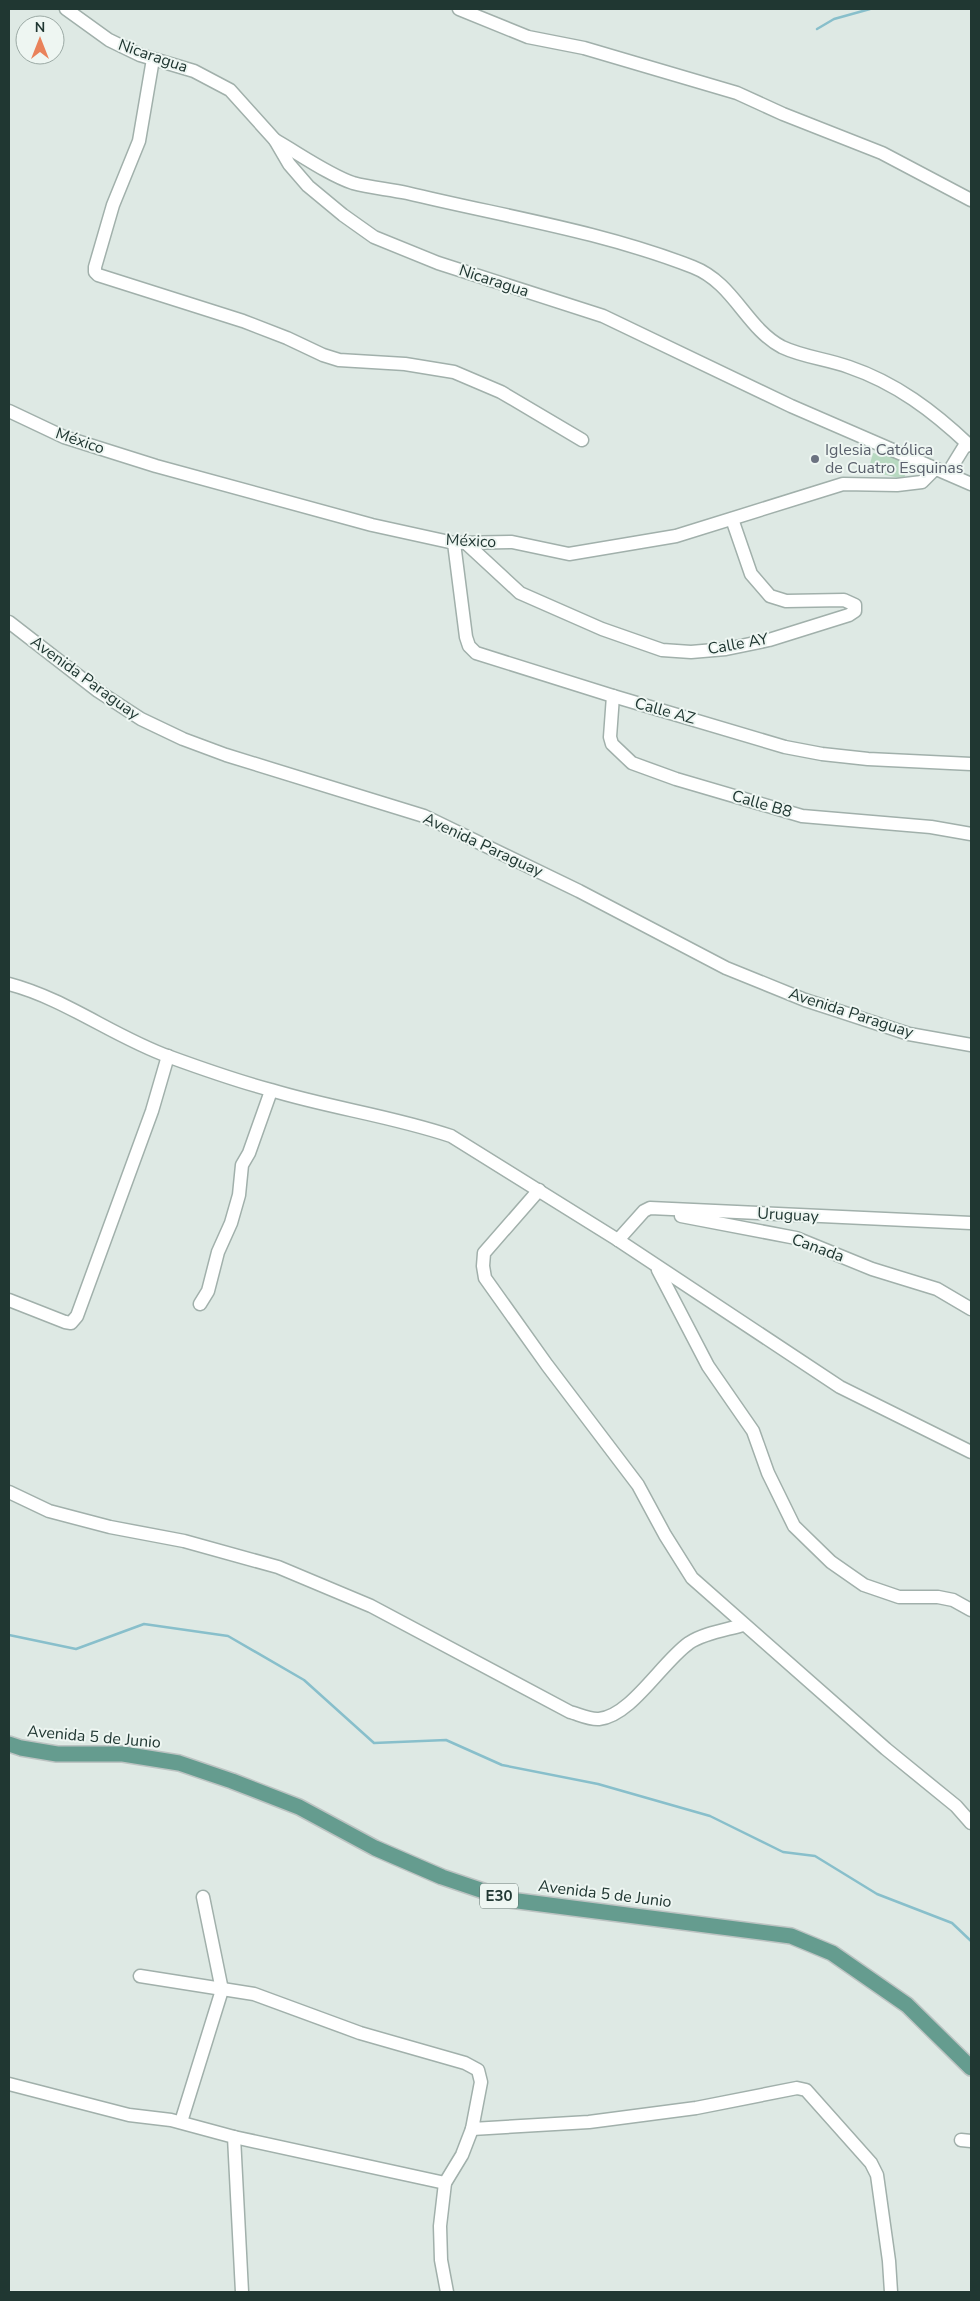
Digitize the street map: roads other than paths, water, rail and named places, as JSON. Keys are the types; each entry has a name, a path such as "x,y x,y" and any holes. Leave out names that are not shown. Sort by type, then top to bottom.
{"main road":[{"name":"Avenida 5 de Junio","path":"9,1744 57,1754 124,1754 179,1763 299,1807 375,1848 442,1877 510,1900 791,1936 832,1953 907,2005 971,2068"}],"street":[{"name":"Nicaragua","path":"66,9 109,40 153,59 194,71 230,90 275,140 289,164 308,186 343,215 374,237 438,263 603,316 791,406 971,484"},
{"path":"459,9 528,37 584,48 737,93 783,114 882,153 971,200"},
{"path":"153,59 139,141 113,205 95,267 95,272 98,275 243,321 339,360 406,364 454,372 501,392 582,440"},
{"path":"275,140 334,174 352,182 617,241 695,268 720,285 733,297 762,334 773,341 792,351 849,367 882,380 931,411 970,444 964,448 948,473"},
{"name":"México","path":"9,411 64,437 156,466 372,525 454,543 512,542 569,554 676,536 827,487 843,484 897,485 922,482 935,469"},
{"name":"Calle AY","path":"467,544 520,593 602,629 662,650 691,652 726,649 769,640 849,615 855,611 856,605 844,600 786,601 770,596 751,574 732,518"},
{"name":"Calle AZ","path":"454,543 469,646 476,653 784,747 868,759 971,764"},
{"name":"Avenida Paraguay","path":"9,622 98,691 141,719 183,739 226,755 424,816 580,891 726,968 805,1000 909,1034 971,1045"},
{"name":"Calle B8","path":"612,696 610,737 612,744 632,763 676,779 802,816 931,827 971,834"},
{"path":"9,984 34,990 108,1029 168,1056 272,1091 420,1126 450,1136 618,1240 840,1387 971,1452"},
{"path":"9,1300 65,1322 71,1323 77,1316 152,1112 168,1056"},
{"path":"200,1304 208,1291 218,1252 231,1223 239,1195 242,1165 249,1153 272,1091"},
{"path":"539,1190 484,1253 483,1266 485,1278 547,1365 638,1486 664,1536 692,1578 743,1625 886,1749 956,1806 971,1823"},
{"path":"618,1240 644,1210 657,1208"},
{"name":"Uruguay","path":"657,1208 971,1223"},
{"name":"Canada","path":"657,1208 696,1219 796,1238 872,1269 937,1289 971,1310"},
{"path":"658,1268 708,1366 753,1431 771,1481 794,1526 831,1562 864,1585 899,1597 938,1597 952,1600 971,1610"},
{"path":"9,1492 49,1511 110,1527 184,1542 278,1567 371,1606 570,1712 598,1719 614,1716 628,1705 665,1665 689,1643 704,1636 743,1625"},
{"path":"181,2122 222,1990 203,1897"},
{"path":"140,1976 254,1994 360,2033 465,2063 478,2070 481,2082 472,2129 462,2155 445,2183 440,2226 441,2260 447,2292"},
{"path":"9,2084 129,2115 181,2122 234,2138 445,2183"},
{"path":"472,2129 589,2122 696,2108 796,2088 806,2090 871,2164 877,2175 889,2261 891,2292"},
{"path":"234,2138 242,2292"}],"waterway":[{"path":"817,29 834,19 870,9"},
{"path":"9,1635 76,1649 144,1624 228,1636 304,1680 374,1743 446,1740 502,1765 598,1784 710,1816 783,1852 815,1856 877,1894 952,1923 971,1941"}],"place":[{"name":"Iglesia Católica de Cuatro Esquinas","path":"815,459"}]}
